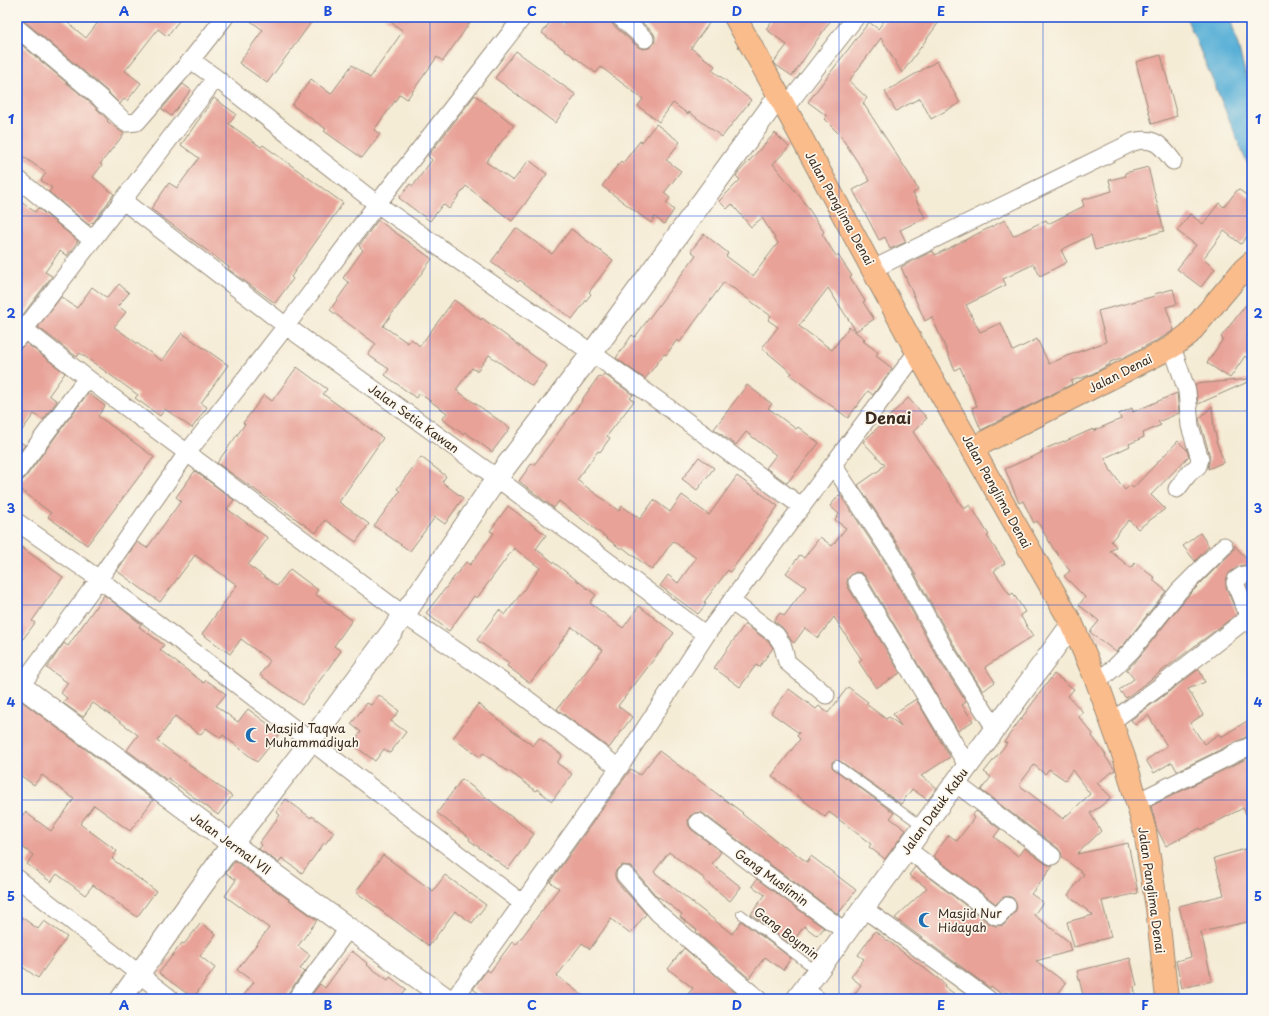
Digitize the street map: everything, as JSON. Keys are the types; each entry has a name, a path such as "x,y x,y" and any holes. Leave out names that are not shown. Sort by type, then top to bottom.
{"main road":[{"name":"Jalan Panglima Denai","path":"734,17 918,352 1072,624 1097,682 1125,760 1145,831 1157,908 1167,999"},
{"name":"Jalan Denai","path":"973,448 1172,347 1189,334 1249,261"}],"street":[{"path":"17,28 100,98 126,123 137,122 191,60 225,17"},
{"path":"18,687 99,579 187,453 286,326 377,204 523,17"},
{"path":"620,17 645,39"},
{"path":"121,999 232,844 311,741 404,615 497,478 782,102 856,17"},
{"path":"191,60 377,204 592,353 676,413 802,507"},
{"path":"216,78 21,334 87,378 404,615 519,693 619,768"},
{"path":"873,269 1133,142 1153,141 1163,147 1173,161"},
{"path":"17,178 92,240"},
{"name":"Jalan Setia Kawan","path":"122,200 286,326 497,478 706,634"},
{"path":"1172,347 1187,391 1190,426 1200,459 1198,466 1177,489"},
{"path":"454,999 619,768 706,634 918,352"},
{"path":"17,472 87,378"},
{"path":"833,465 894,557 945,650 995,728"},
{"path":"17,522 99,579 522,903"},
{"path":"1097,682 1132,650 1179,591 1224,546"},
{"path":"1111,722 1250,621 1235,583 1236,580 1243,575"},
{"path":"857,582 967,765"},
{"path":"731,601 776,635 782,644 787,662 826,695"},
{"name":"Jalan Datuk Kabu","path":"806,996 817,971 907,849 954,782 1072,624"},
{"name":"Jalan Jermal VII","path":"18,687 447,999"},
{"path":"1137,802 1252,745"},
{"path":"954,782 1052,856"},
{"name":"Gang Muslimin","path":"698,822 846,932"},
{"path":"907,849 996,916 999,916 1007,906"},
{"path":"625,875 658,913 758,999"},
{"path":"17,878 171,999"},
{"path":"863,908 988,999"},
{"path":"296,999 349,928"}],"lane":[{"path":"837,765 923,826"},
{"name":"Gang Boymin","path":"742,914 817,971"}],"water":[{"path":"1186,17 1230,17 1247,79 1252,86 1252,170 1246,161"}],"building":[{"path":"17,17 61,17 86,38 102,17 182,17 167,36 158,29 125,71 141,83 127,101 124,99 120,104 106,90 23,20"},
{"path":"245,17 315,17 267,83 239,63 263,30"},
{"path":"384,17 474,17 443,61 437,57 407,99 400,94 374,130 380,134 362,158 324,131 326,129 292,105 311,79 331,94 352,65 370,78 403,31"},
{"path":"568,17 610,17 613,25 638,47 643,49 649,48 653,45 655,36 652,31 635,17 704,17 710,22 691,48 715,66 712,70 751,100 722,137 689,112 688,114 673,103 659,122 638,106 643,99 601,67 596,73 542,33 553,18 563,25"},
{"path":"775,17 833,17 792,76 774,62 787,45 766,29"},
{"path":"887,17 932,17 939,22 902,73 881,38 849,81 867,98 863,103 913,180 918,190 913,193 925,218 900,230 906,242 890,249 885,237 879,240 853,190 870,181 840,135 824,119 827,116 808,102 869,22 878,29"},
{"path":"17,41 93,105 108,120 107,121 124,134 100,164 102,165 93,177 114,194 93,223 92,222 89,225 49,192 52,188 41,180 46,173 17,152"},
{"path":"516,51 576,95 555,123 495,78"},
{"path":"1161,55 1177,116 1152,124 1136,62"},
{"path":"937,61 960,103 931,119 920,98 896,111 885,92"},
{"path":"183,84 191,90 171,116 162,109"},
{"path":"475,95 514,125 486,162 513,181 529,160 547,174 512,221 466,186 449,209 443,204 430,221 399,198 410,184 413,186 432,160 428,156"},
{"path":"214,98 236,114 229,124 261,147 263,145 343,203 291,277 293,279 275,303 228,269 229,267 151,209 169,183 177,188 199,158 181,145"},
{"path":"656,124 680,142 666,160 681,171 664,193 670,198 666,203 674,210 664,224 655,217 651,223 602,186 621,161 623,163 640,141 642,142"},
{"path":"775,133 789,147 773,164 802,199 824,232 822,234 836,256 838,255 852,276 850,277 874,319 856,331 828,288 799,326 832,350 849,327 865,339 863,341 878,352 876,356 892,368 873,395 868,391 848,418 790,375 792,373 762,348 778,327 768,320 771,316 724,282 680,342 677,340 645,379 616,358 632,335 635,337 696,255 691,251 704,234 728,253 726,256 753,276 778,243 762,218 751,227 732,204 727,209 719,201 740,180 736,176 738,173"},
{"path":"1148,167 1164,231 1095,250 1091,235 1061,250 1067,262 1040,276 1034,264 1003,279 1006,285 966,305 980,332 1001,323 1013,351 1037,339 1049,364 1106,342 1098,311 1155,296 1154,294 1173,289 1177,304 1166,307 1174,330 1124,357 1110,362 1110,364 1090,375 1071,381 1072,384 981,430 972,408 977,406 960,367 955,370 932,317 925,321 901,267 933,251 935,255 1005,220 1013,236 1046,220 1048,224 1084,206 1082,200 1112,191 1109,180 1126,176 1125,173"},
{"path":"1238,189 1252,199 1252,229 1241,244 1224,231 1203,259 1215,269 1201,287 1177,269 1196,245 1177,231 1190,214 1203,224 1219,203 1224,207"},
{"path":"17,199 35,212 38,208 78,241 67,256 60,251 45,272 52,276 22,316 17,313"},
{"path":"378,220 432,259 383,326 408,343 411,339 420,346 454,300 481,320 482,318 547,366 532,386 489,355 477,371 472,368 456,390 510,428 492,452 465,432 463,434 442,419 447,413 419,393 416,398 385,375 389,369 368,355 376,344 330,310 349,283 343,278 363,250 359,246"},
{"path":"516,228 552,254 571,229 613,260 589,292 591,294 572,319 520,280 518,282 491,262"},
{"path":"119,284 129,293 118,306 126,312 114,327 162,361 182,333 228,365 201,403 207,407 192,428 165,409 160,416 135,398 138,395 80,353 77,357 38,327 61,297 77,308 92,287 107,298"},
{"path":"1252,297 1252,362 1245,356 1230,378 1207,363 1223,339 1221,337"},
{"path":"26,343 65,373 49,395 57,401 43,420 34,414 17,437 17,349 21,348"},
{"path":"297,367 327,389 323,394 383,438 339,502 369,524 356,542 325,520 316,533 217,463 245,424 243,423 264,395 272,401"},
{"path":"604,374 633,395 630,398 634,401 607,436 610,438 600,452 598,451 577,480 619,511 622,506 640,519 654,500 670,512 682,495 709,515 737,476 778,506 730,572 728,570 704,602 706,604 698,614 660,586 668,575 678,583 696,558 673,541 652,570 622,547 621,549 559,501 554,508 519,481 532,463 534,465 599,376 601,377"},
{"path":"1249,379 1250,381 1198,404 1195,384"},
{"path":"747,385 772,404 768,408 796,429 798,427 819,443 787,483 766,468 776,455 746,432 736,445 714,429"},
{"path":"88,393 105,406 98,416 154,457 87,545 48,517 51,513 17,487 17,482 25,478"},
{"path":"1177,393 1179,413 1158,422 1161,425 1143,433 1144,437 1129,444 1130,446 1105,458 1111,471 1125,490 1130,485 1133,488 1178,441 1187,450 1189,456 1151,495 1165,509 1138,529 1129,520 1111,541 1116,547 1110,551 1131,568 1135,563 1155,578 1153,580 1166,591 1125,643 1116,652 1090,632 1099,621 1079,605 1085,597 1064,576 1070,571 1053,548 1037,521 1034,523 1023,501 1019,503 1005,469 1043,452 1042,450 1121,419 1119,414 1132,408 1133,412"},
{"path":"908,398 927,418 913,432 964,509 970,505 989,535 987,536 1005,563 994,571 1010,595 1013,593 1025,612 1020,615 1033,636 985,667 995,682 983,691 954,645 903,552 858,485 885,465 863,442"},
{"path":"1212,406 1216,441 1224,462 1208,469 1210,456 1199,419"},
{"path":"17,440 25,445 17,455"},
{"path":"421,457 446,476 442,482 463,498 445,524 435,517 410,551 374,526 400,491 397,489"},
{"path":"699,457 714,468 697,490 682,479"},
{"path":"195,471 234,500 227,509 268,538 248,565 277,586 290,569 318,590 315,594 352,620 334,646 341,651 302,705 260,675 270,661 241,639 230,654 202,634 237,585 195,555 160,602 117,571 137,542 147,548 181,501 176,497"},
{"path":"839,495 885,562 936,655 966,702 962,705 973,721 958,731 866,577 862,573 856,572 848,578 848,587 900,673 876,688 859,662 862,660 834,617 818,638 805,628 794,643 782,627 774,621 780,613 784,616 806,587 786,573 800,555 804,558 820,537 832,546 846,528 835,520 839,514 830,506"},
{"path":"508,506 546,535 536,549 596,595 590,603 623,628 639,606 674,633 618,706 632,717 609,748 557,709 603,650 572,627 530,683 507,666 509,663 477,640 499,610 505,615 540,568 514,548 477,598 474,596 449,631 426,613 466,562 470,565 494,533 490,531"},
{"path":"1200,533 1209,546 1195,561 1183,546"},
{"path":"17,544 63,577 32,621 35,623 17,647"},
{"path":"1234,545 1252,564 1252,571 1247,566 1242,565 1230,572 1226,580 1226,587 1237,614 1126,698 1119,690 1134,679 1127,670 1186,598 1231,553 1234,549"},
{"path":"1252,579 1252,598 1247,585"},
{"path":"104,595 141,624 139,627 164,645 160,650 204,683 206,680 226,694 216,706 238,722 248,709 280,733 257,762 223,735 221,738 206,728 200,735 175,716 157,741 232,796 218,815 127,750 138,735 115,718 93,703 83,717 63,703 67,698 61,693 68,683 47,668 64,643 68,646"},
{"path":"745,624 769,642 773,648 759,667 756,665 740,687 714,668"},
{"path":"1199,669 1205,682 1188,689 1203,715 1190,723 1204,744 1219,734 1221,737 1252,718 1252,735 1177,771 1172,762 1154,773 1146,760 1167,746 1148,715 1135,725 1131,720"},
{"path":"1054,674 1074,689 1068,696 1083,712 1078,716 1093,734 1092,736 1115,770 1097,783 1111,797 1090,813 1101,831 1077,854 1128,843 1138,893 1102,901 1111,937 1074,947 1067,922 1093,915 1068,895 1084,874 1062,857 1058,848 981,790 991,777 984,772 1007,743 1004,742","holes":["1034,765 1045,774 1049,769 1065,780 1072,770 1090,794 1063,819 1019,785"]},
{"path":"848,687 868,702 866,704 886,719 889,717 901,726 893,714 916,699 950,757 921,776 937,788 928,800 912,789 901,804 840,761 835,760 832,762 832,767 834,769 894,813 890,818 906,830 885,859 869,847 871,844 829,812 825,817 772,776 800,739 797,736 799,733 771,713 789,689 816,709 819,706 828,713"},
{"path":"379,695 399,711 391,721 406,732 390,753 384,749 375,761 352,744 361,732 351,724 367,703 371,705"},
{"path":"20,700 153,800 130,831 94,805 80,824 117,851 112,859 156,891 137,917 93,885 85,895 57,874 51,882 27,864 33,855 17,843 17,822 25,812 51,831 74,799 42,775 34,785 17,773 17,701"},
{"path":"478,704 533,746 539,738 562,755 557,763 572,774 552,801 537,789 536,791 483,753 480,757 453,738"},
{"path":"659,751 743,813 742,814 783,846 784,845 807,862 811,856 856,890 838,914 704,814 700,812 695,813 690,816 688,821 689,826 692,830 721,852 712,864 741,887 730,901 704,880 705,879 669,852 654,872 732,934 741,921 791,958 783,970 765,957 749,978 696,932 697,930 680,917 682,914 659,897 658,898 633,868 623,865 615,872 617,882 646,914 630,934 611,919 590,949 582,943 557,976 587,999 486,999 473,989 487,970 490,972 512,942 516,945 559,888 550,882 631,769 640,775"},
{"path":"1252,756 1252,825 1243,808 1166,846 1157,829 1151,806"},
{"path":"462,779 534,834 508,869 469,840 470,838 437,813"},
{"path":"286,799 311,818 312,816 334,832 302,873 282,858 279,863 259,849 262,845 259,843 280,815 276,812"},
{"path":"976,811 1000,829 994,837 1018,856 1024,848 1046,864 1053,866 1031,894 1043,902 1034,915 1068,941 1071,951 1036,961 1066,983 1054,999 1016,999 1006,992 1004,996 991,986 990,988 895,918 927,888 909,875 915,867 990,924 996,926 1004,925 1015,912 1017,908 1013,898 1009,896 1004,897 996,904 933,856 949,835 957,841 974,818 972,816"},
{"path":"1252,847 1252,921 1201,932 1212,981 1182,988 1176,961 1191,957 1179,906 1224,895 1214,858"},
{"path":"383,855 433,891 445,875 486,905 472,923 455,911 429,946 356,892"},
{"path":"235,861 317,920 298,946 310,955 300,969 304,972 288,993 286,999 241,999 254,982 237,970 269,928 225,896 236,880 226,873"},
{"path":"757,879 824,928 817,936 804,926 791,945 751,914 765,895 752,886"},
{"path":"17,914 38,929 44,921 67,937 38,978 17,963"},
{"path":"201,923 216,934 200,956 215,968 193,998 159,973 182,943 184,944"},
{"path":"875,931 945,984 944,986 961,999 851,999 861,985 851,977 864,959 858,955"},
{"path":"684,948 743,999 684,999 693,988 668,969"},
{"path":"352,951 368,964 367,965 388,980 390,977 406,989 399,999 308,999 320,984 325,988"},
{"path":"1130,958 1137,986 1134,987 1136,999 1106,999 1105,994 1084,999 1077,971"}],"place":[{"name":"Masjid Taqwa Muhammadiyah","path":"253,735"},
{"name":"Masjid Nur Hidayah","path":"926,920"}],"district":[{"name":"Denai","path":"888,417"}]}
